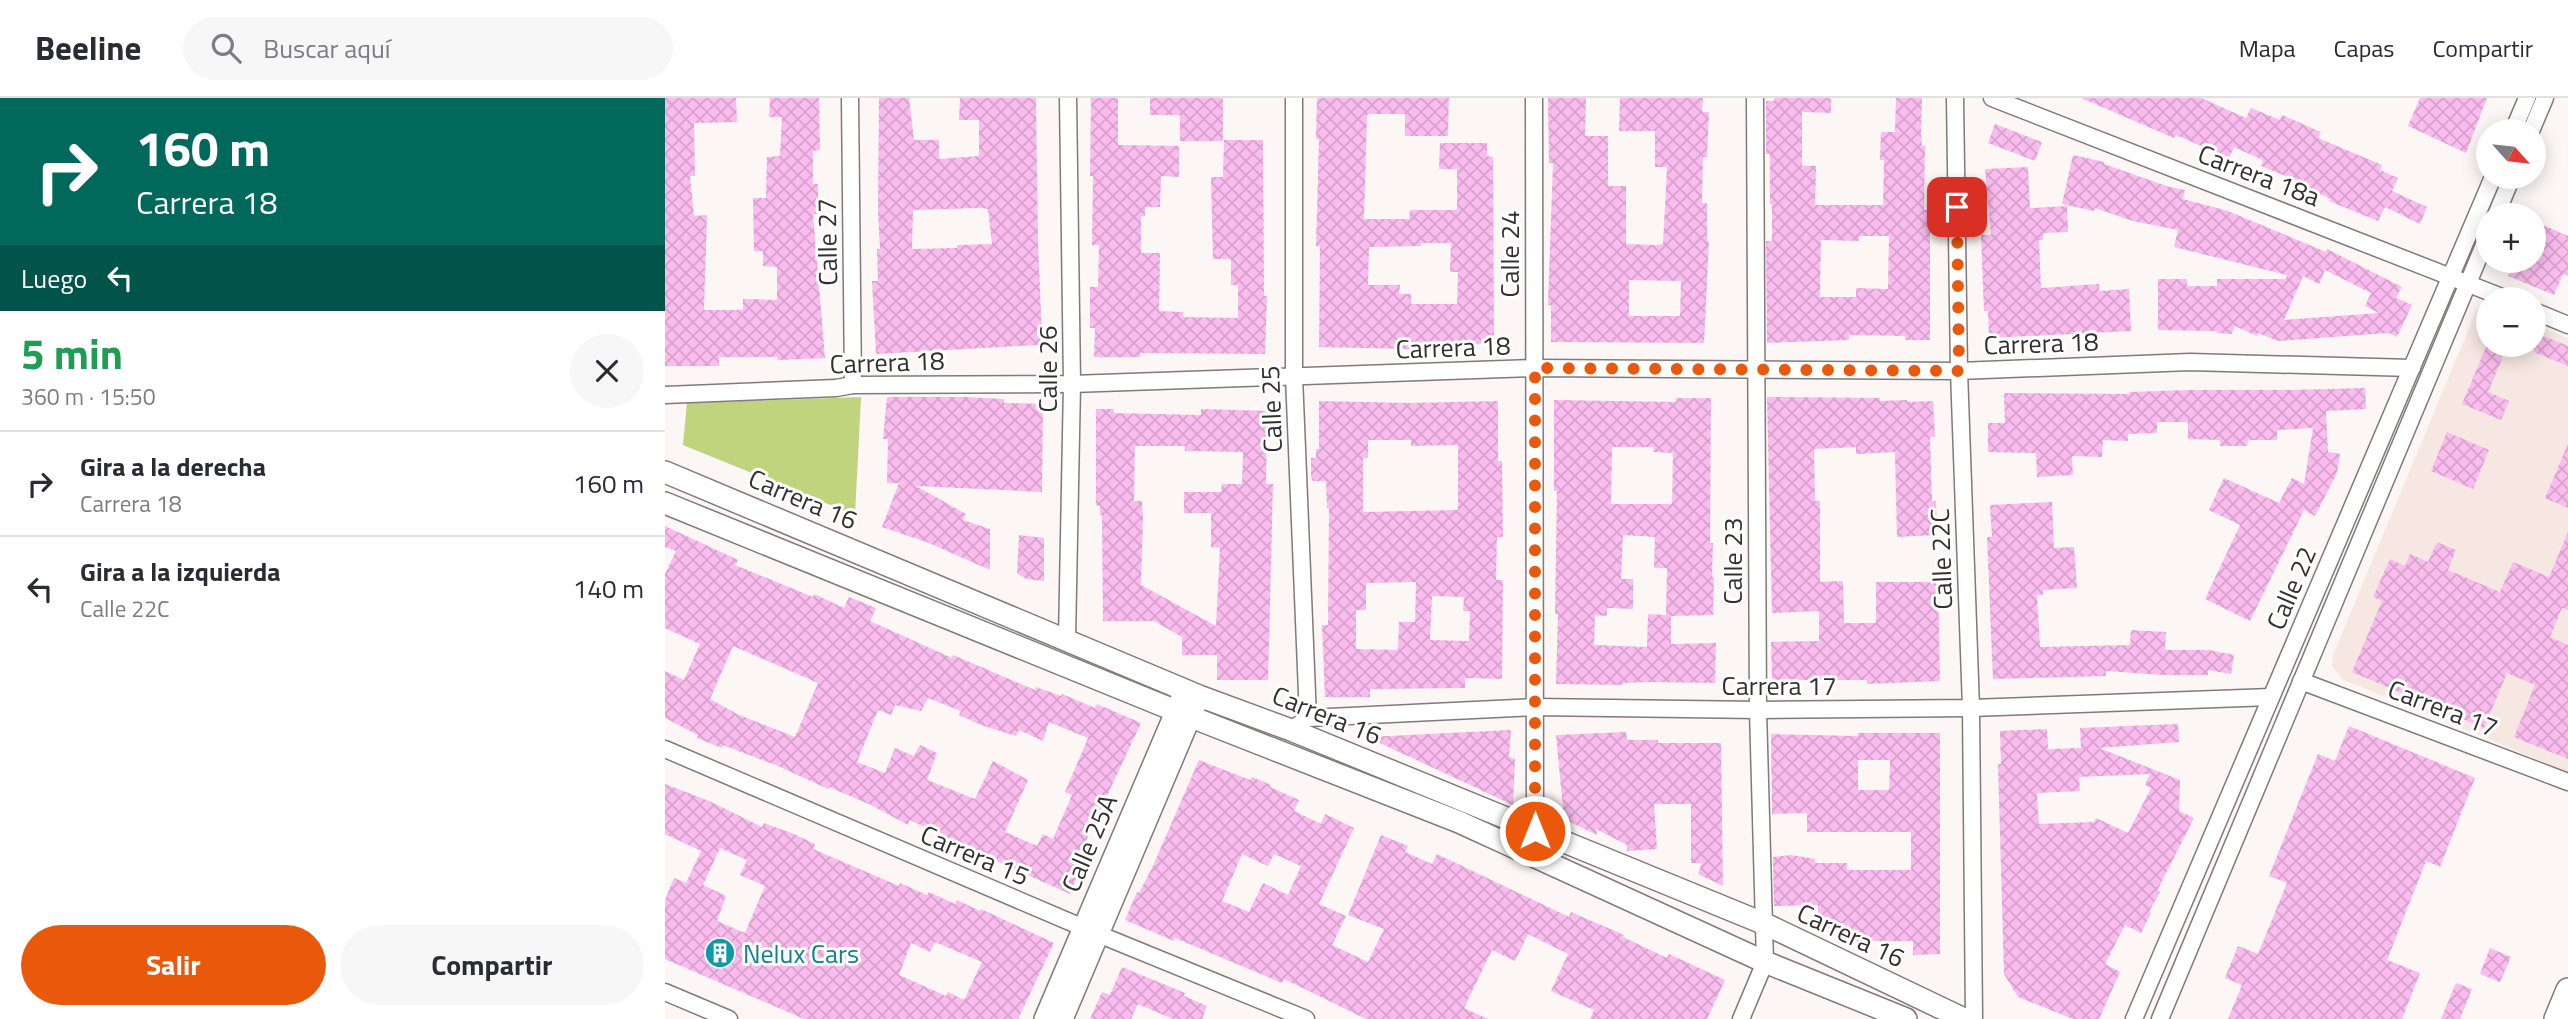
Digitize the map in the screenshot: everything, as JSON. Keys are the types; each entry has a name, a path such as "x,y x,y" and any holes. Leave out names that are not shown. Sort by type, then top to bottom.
{"main road":[{"path":"2556,1019 2568,990"}],"street":[{"name":"Calle 27","path":"850,98 853,385"},
{"name":"Calle 26","path":"1067,639 1072,384 1068,98"},
{"name":"Calle 25","path":"1294,98 1294,376 1299,724"},
{"name":"Calle 24","path":"1534,98 1535,831"},
{"name":"Calle 23","path":"1741,1019 1765,962 1758,710 1755,98"},
{"name":"Calle 22C","path":"1955,98 1959,371 1971,708 1974,1019"},
{"name":"Carrera 18a","path":"1992,98 2477,287"},
{"path":"2518,119 2527,98"},
{"path":"2536,119 2545,98"},
{"name":"Calle 22","path":"2134,1019 2488,189"},
{"name":"Calle 22","path":"2160,1019 2476,263"},
{"path":"2546,315 2568,325"},
{"name":"Carrera 18","path":"665,395 837,388 853,385 1072,384 1535,368 1959,371 2190,362 2412,368"},
{"name":"Carrera 16","path":"665,472 1192,693 1299,724 1535,831 1765,924 1964,1019"},
{"name":"Carrera 16","path":"665,503 1183,714 1459,822 1765,962 1906,1019"},
{"name":"Carrera 17","path":"2301,681 2568,782"},
{"name":"Calle 25A","path":"1045,1019 1091,931 1192,693"},
{"name":"Carrera 17","path":"1299,724 1535,707 1758,710 1971,708 2271,697"},
{"name":"Carrera 15","path":"665,749 1091,931 1306,1019"},
{"name":"Calle 25A","path":"1062,1019 1091,931"},
{"path":"665,992 729,1019"}],"shaded area":[{"path":"2476,311 2476,357 2546,357 2546,329 2568,338 2568,772 2342,679 2332,666 2333,655"}],"green space":[{"path":"861,397 855,515 683,445 687,403"}],"building":[{"path":"665,98 736,98 737,122 694,123 695,176 690,176 694,216 707,215 704,310 743,310 743,299 777,300 777,267 763,266 763,251 754,251 753,198 766,198 767,157 780,156 782,117 769,117 770,98 819,98 820,150 813,151 813,184 818,184 818,214 813,214 825,358 778,360 778,357 719,357 719,366 665,366"},
{"path":"879,98 909,98 914,140 939,140 939,159 979,156 979,120 959,120 960,98 1036,98 1042,339 1038,345 876,354 872,281 878,281","holes":["988,209 992,244 912,249 913,210"]},
{"path":"1091,98 1118,98 1118,145 1179,146 1179,177 1161,176 1160,207 1145,207 1145,216 1141,216 1141,253 1160,253 1159,311 1183,312 1183,317 1238,318 1238,285 1231,285 1231,259 1213,259 1211,177 1223,177 1224,140 1263,140 1264,296 1267,296 1265,354 1140,353 1140,357 1094,357 1095,328 1090,328 1090,287 1098,287 1099,245 1092,245"},
{"path":"1150,98 1223,98 1223,141 1180,141 1180,115 1150,115"},
{"path":"1317,98 1449,98 1448,136 1405,136 1405,114 1368,114 1364,219 1409,219 1410,210 1457,210 1457,169 1439,169 1440,143 1487,143 1487,156 1493,157 1494,339 1481,339 1481,344 1410,346 1410,349 1319,347 1320,246 1316,246 1319,139 1316,139","holes":["1451,243 1450,272 1458,272 1457,304 1411,304 1411,294 1399,294 1400,285 1368,285 1369,247"]},
{"path":"1548,98 1586,98 1585,136 1608,136 1608,186 1626,186 1626,244 1663,244 1667,167 1655,167 1655,131 1619,131 1620,98 1703,98 1702,112 1709,112 1707,157 1703,157 1702,203 1707,203 1709,241 1704,343 1551,342 1551,305 1548,305 1553,163 1549,163","holes":["1629,280 1681,281 1680,316 1629,316"]},
{"path":"1774,98 1831,98 1831,113 1802,112 1802,166 1816,166 1815,205 1883,205 1884,160 1880,160 1881,132 1895,132 1896,98 1922,98 1921,132 1922,146 1925,146 1924,210 1930,210 1930,340 1905,340 1905,336 1849,335 1849,340 1767,343 1766,241 1772,241 1772,204 1770,154 1766,154 1766,101 1774,101","holes":["1859,236 1889,236 1888,289 1856,288 1856,297 1820,297 1821,240 1859,241"]},
{"path":"2081,98 2201,98 2246,118 2251,108 2280,120 2282,115 2321,132 2318,138 2382,165 2380,170 2398,178 2392,191 2427,207 2420,224 2385,207 2378,221 2329,201 2331,199 2299,185 2300,182 2261,166 2263,160 2234,147 2229,158 2176,135 2174,138"},
{"path":"2420,98 2487,98 2479,119 2476,119 2476,127 2466,153 2408,126"},
{"path":"1995,124 2042,142 2035,161 1988,143"},
{"path":"2073,155 2104,162 2169,187 2185,190 2183,199 2228,211 2326,252 2327,249 2402,287 2396,298 2412,305 2397,337 2389,333 2278,341 2258,333 2257,336 2235,326 2232,334 2217,331 2158,330 2158,279 2187,279 2187,286 2217,286 2217,279 2286,279 2287,275 2174,247 2178,230 2133,221 2095,208 2094,211 2062,204","holes":["2325,270 2371,293 2365,306 2379,313 2284,320 2303,276 2319,284"]},
{"path":"2028,167 2030,208 2067,206 2068,232 2043,233 2043,240 2039,240 2041,288 2099,284 2099,291 2129,289 2131,331 1989,338 1988,311 1984,311 1981,235 1991,235 1985,169"},
{"path":"2546,226 2568,236 2568,276 2563,274 2554,295 2546,292 2546,287 2535,287 2508,276 2509,273 2546,273"},
{"path":"2546,337 2568,346 2568,366 2546,357"},
{"path":"2482,357 2503,357 2488,392 2509,401 2501,420 2462,404"},
{"path":"2365,388 2366,409 2326,411 2328,452 2340,454 2337,473 2315,516 2304,510 2250,621 2205,599 2240,525 2209,510 2224,478 2279,503 2292,478 2304,484 2313,428 2277,430 2277,440 2248,440 2247,446 2220,446 2220,440 2188,439 2188,422 2157,422 2157,433 2128,434 2128,441 2103,440 2102,457 2072,456 2073,475 2037,477 2036,453 1988,452 1988,423 2005,423 2004,393 2130,394 2129,392 2189,390"},
{"path":"887,397 964,397 1004,399 1004,403 1043,404 1042,492 916,486 966,514 963,520 990,529 990,570 929,543 882,527 899,483 887,483 888,439 883,439"},
{"path":"1767,397 1933,401 1935,437 1930,437 1932,501 1936,501 1937,535 1897,537 1895,452 1856,454 1856,447 1814,449 1815,501 1820,501 1820,582 1843,581 1844,623 1876,623 1876,582 1938,582 1940,681 1867,684 1867,680 1772,680 1771,642 1819,641 1819,611 1772,613"},
{"path":"1676,398 1711,398 1710,543 1713,543 1714,577 1713,615 1671,616 1671,644 1716,643 1715,683 1556,684 1558,614 1555,614 1557,491 1554,491 1554,400 1676,402","holes":["1612,447 1654,447 1653,452 1673,453 1672,504 1611,504","1623,535 1655,537 1654,568 1667,568 1666,615 1648,614 1647,647 1594,645 1595,615 1607,616 1607,608 1633,609 1633,579 1621,579"]},
{"path":"1319,401 1498,401 1498,461 1502,461 1503,537 1497,537 1496,580 1503,580 1502,679 1465,678 1465,688 1370,689 1370,697 1325,697 1322,625 1328,625 1329,508 1326,481 1313,481 1311,477 1311,458 1316,458 1316,449 1319,449","holes":["1368,440 1411,440 1411,446 1458,445 1458,510 1363,512 1363,458 1368,458","1416,582 1415,622 1399,622 1398,650 1356,649 1356,610 1366,610 1366,583","1432,596 1464,597 1463,611 1470,611 1469,641 1430,640"]},
{"path":"1096,409 1114,409 1114,413 1201,415 1201,409 1267,411 1266,484 1273,484 1268,680 1217,680 1217,655 1182,655 1182,637 1154,621 1103,621 1102,515 1100,506 1096,505","holes":["1135,446 1185,446 1185,451 1243,452 1242,484 1222,484 1221,492 1184,492 1184,513 1211,513 1211,547 1220,548 1216,626 1141,585 1143,519 1142,501 1134,501"]},
{"path":"2447,432 2489,450 2473,489 2431,471"},
{"path":"2568,444 2568,508 2545,498"},
{"path":"2052,502 2054,548 2074,547 2077,588 2043,590 2043,595 2037,595 2040,647 2130,645 2131,630 2166,632 2165,650 2209,650 2234,655 2231,674 2208,670 2208,675 2106,671 2106,676 1993,679 1987,537 1992,537 1990,505"},
{"path":"665,526 738,560 735,565 813,597 814,594 844,608 849,597 876,608 870,621 952,658 953,655 1035,690 1036,687 1061,696 1062,694 1095,708 1097,704 1141,723 1085,843 1089,845 1070,894 992,861 910,820 908,825 829,787 828,789 723,745 722,748 697,738 698,735 665,718 665,671 684,680 700,644 665,628 665,574 676,551 665,547","holes":["733,646 818,683 795,737 737,714 710,699","928,698 961,711 959,715 981,725 1016,736 1019,730 1043,741 1049,722 1088,738 1065,792 1072,795 1053,839 1043,834 1037,846 1005,832 1028,780 993,761 975,799 927,780 937,753 920,745 914,756 895,748 885,773 857,762 878,710 891,715 895,705 921,711"]},
{"path":"2568,532 2568,610 2562,608 2550,637 2568,645 2568,759 2514,737 2535,685 2507,673 2484,728 2352,672 2382,601 2373,597 2390,559 2405,566 2410,554 2428,562 2437,542 2456,550 2448,570 2500,592 2513,562 2549,577"},
{"path":"1019,535 1044,538 1044,581 1026,579 1017,573"},
{"path":"2178,724 2179,742 2099,748 2180,780 2179,811 2194,818 2157,891 2160,892 2141,933 2125,925 2105,964 2120,972 2099,1019 2073,1019 2018,997 2004,974 1998,764 2001,764 2000,731 2047,729 2048,749 2081,748 2080,728","holes":["2150,774 2145,785 2151,788 2128,833 2096,818 2094,822 2039,824 2037,793 2080,791 2079,777"]},
{"path":"2349,726 2475,778 2440,867 2426,861 2387,960 2420,973 2402,1019 2228,1019 2242,985 2225,978 2238,946 2258,954 2287,883 2269,876 2318,754 2335,761"},
{"path":"1511,730 1509,757 1515,759 1513,805 1367,737"},
{"path":"1626,732 1627,740 1721,743 1723,886 1698,874 1702,863 1691,863 1691,804 1654,804 1657,849 1627,851 1627,845 1596,829 1597,835 1564,819 1556,735"},
{"path":"1858,733 1940,733 1940,954 1913,955 1913,941 1855,941 1818,924 1818,905 1774,906 1773,857 1791,855 1815,859 1815,863 1847,863 1847,870 1911,870 1911,832 1807,832 1807,813 1772,814 1771,734 1858,736","holes":["1858,760 1890,760 1889,790 1858,790"]},
{"path":"1199,760 1250,780 1252,777 1271,785 1270,787 1299,800 1294,811 1321,824 1325,814 1354,828 1319,904 1346,916 1332,945 1368,962 1384,929 1348,915 1381,835 1408,846 1405,852 1432,864 1437,854 1569,917 1571,912 1624,935 1623,937 1667,958 1669,954 1725,980 1707,1019 1590,1019 1594,1010 1551,991 1568,954 1528,934 1515,961 1492,950 1464,1008 1488,1019 1366,1019 1284,979 1282,983 1125,920 1137,892 1139,893","holes":["1242,854 1268,866 1274,854 1301,866 1288,895 1263,883 1249,912 1222,901"]},
{"path":"665,784 709,801 762,827 764,823 794,834 815,844 813,849 899,886 900,883 927,895 929,892 955,904 957,900 1054,943 1018,1019 804,1019 665,959 665,900 674,878 686,883 701,851 665,834","holes":["720,848 747,860 740,875 765,886 745,933 717,921 726,896 703,885","935,942 982,962 964,1000 948,992 946,996 899,975 911,943 930,952"]},
{"path":"2490,948 2511,957 2500,982 2480,974"},
{"path":"1122,967 1185,993 1184,996 1207,1006 1202,1019 1173,1019 1138,1004 1131,1019 1090,1019 1102,992 1110,995"},
{"path":"2456,983 2472,989 2460,1019 2441,1019"}],"place":[{"name":"Nelux Cars","path":"720,953"}],"route":[{"path":"1535,831 1535,368 1959,371 1957,207"}]}
